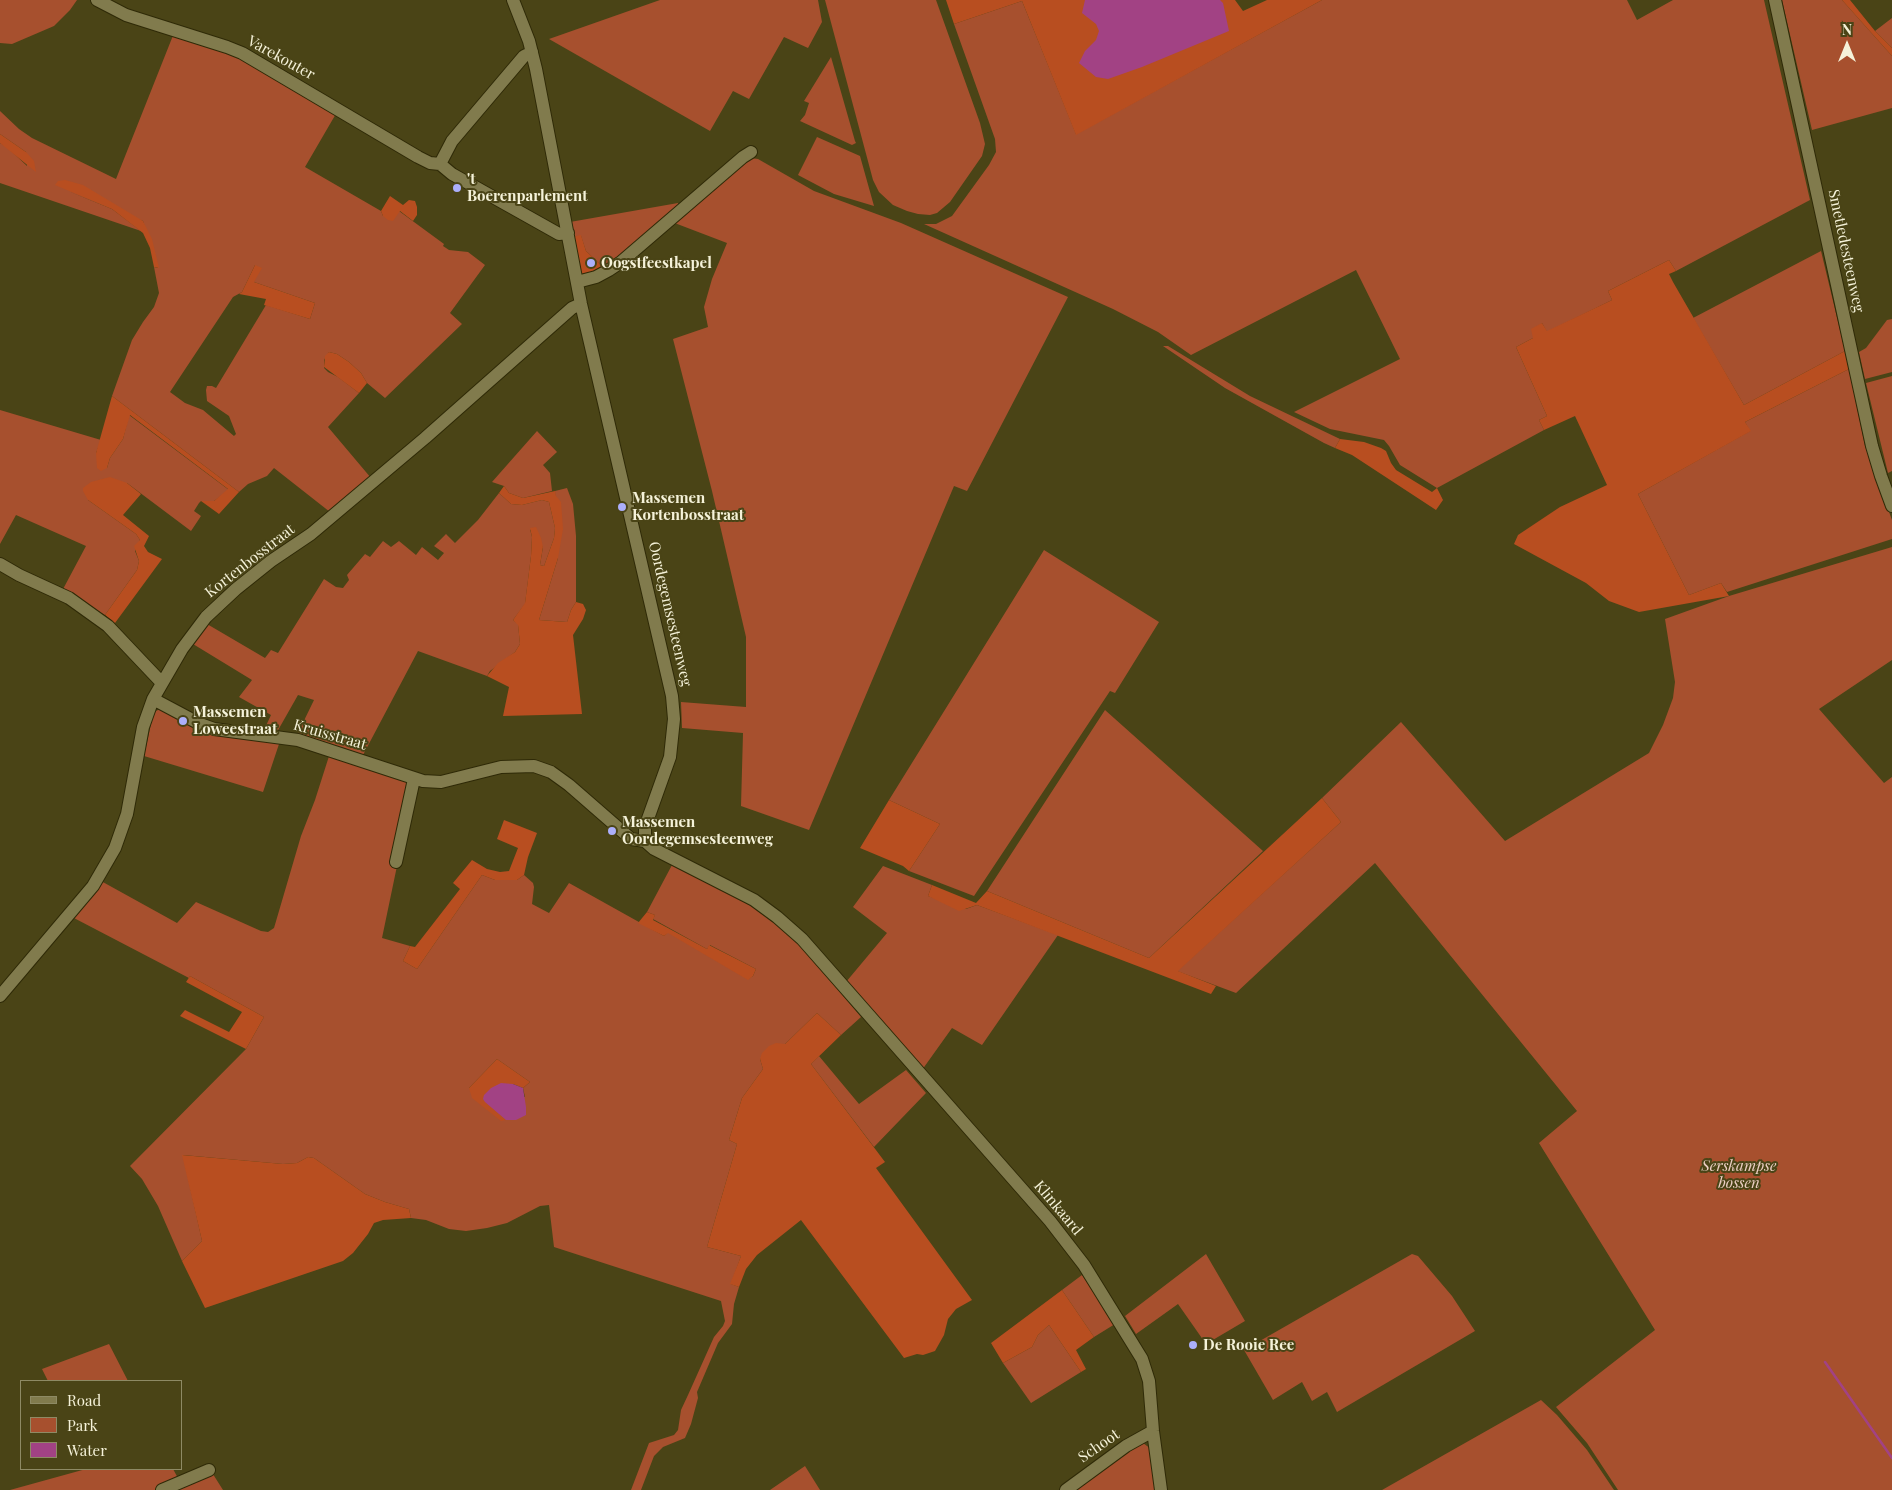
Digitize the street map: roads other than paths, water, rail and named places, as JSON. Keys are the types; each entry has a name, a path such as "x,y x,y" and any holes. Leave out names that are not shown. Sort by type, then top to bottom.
{"street":[{"name":"Varekouter","path":"97,0 126,15 227,47 242,54 418,157 430,163 440,164 452,174 559,234 568,233"},
{"name":"Oordegemsesteenweg","path":"513,0 532,52 581,304 640,554 674,710 670,757 644,827 645,841"},
{"name":"Smetledesteenweg","path":"1775,0 1872,446 1892,506"},
{"path":"440,164 452,141 524,56 532,52"},
{"path":"577,282 596,277 609,270 751,152"},
{"name":"Kortenbosstraat","path":"0,996 93,886 115,848 128,814 144,727 153,699 182,649 206,617 236,589 318,528 425,438 572,308 581,304"},
{"path":"0,564 69,598 108,626 162,683"},
{"name":"Kruisstraat","path":"153,699 200,724 214,729 298,740 423,782 441,782 501,767 534,766 551,772 569,785 631,839 645,841"},
{"path":"396,862 414,779"},
{"name":"Klinkaard","path":"645,841 654,849 754,900 778,916 802,939 1050,1221 1084,1265 1144,1365 1151,1394 1152,1431 1161,1490"},
{"name":"Schoot","path":"1066,1490 1126,1446 1152,1431"},
{"path":"162,1490 209,1470"}],"water":[{"path":"1085,0 1220,0 1223,3 1229,31 1108,79 1096,77 1079,63 1085,51 1096,40 1099,31 1096,24 1082,13"},
{"path":"501,1083 513,1084 523,1088 526,1115 516,1120 506,1120 485,1102 483,1099 484,1095 491,1088"}],"waterway":[{"path":"1825,1362 1892,1458"}],"place":[{"name":"'t Boerenparlement","path":"457,188"},
{"name":"Oogstfeestkapel","path":"591,263"},
{"name":"Massemen Kortenbosstraat","path":"622,507"},
{"name":"Massemen Loweestraat","path":"183,721"},
{"name":"Massemen Oordegemsesteenweg","path":"612,831"},
{"name":"De Rooie Ree","path":"1193,1345"}],"park label":[{"name":"Serskampse bossen","path":"1739,1174"}]}
